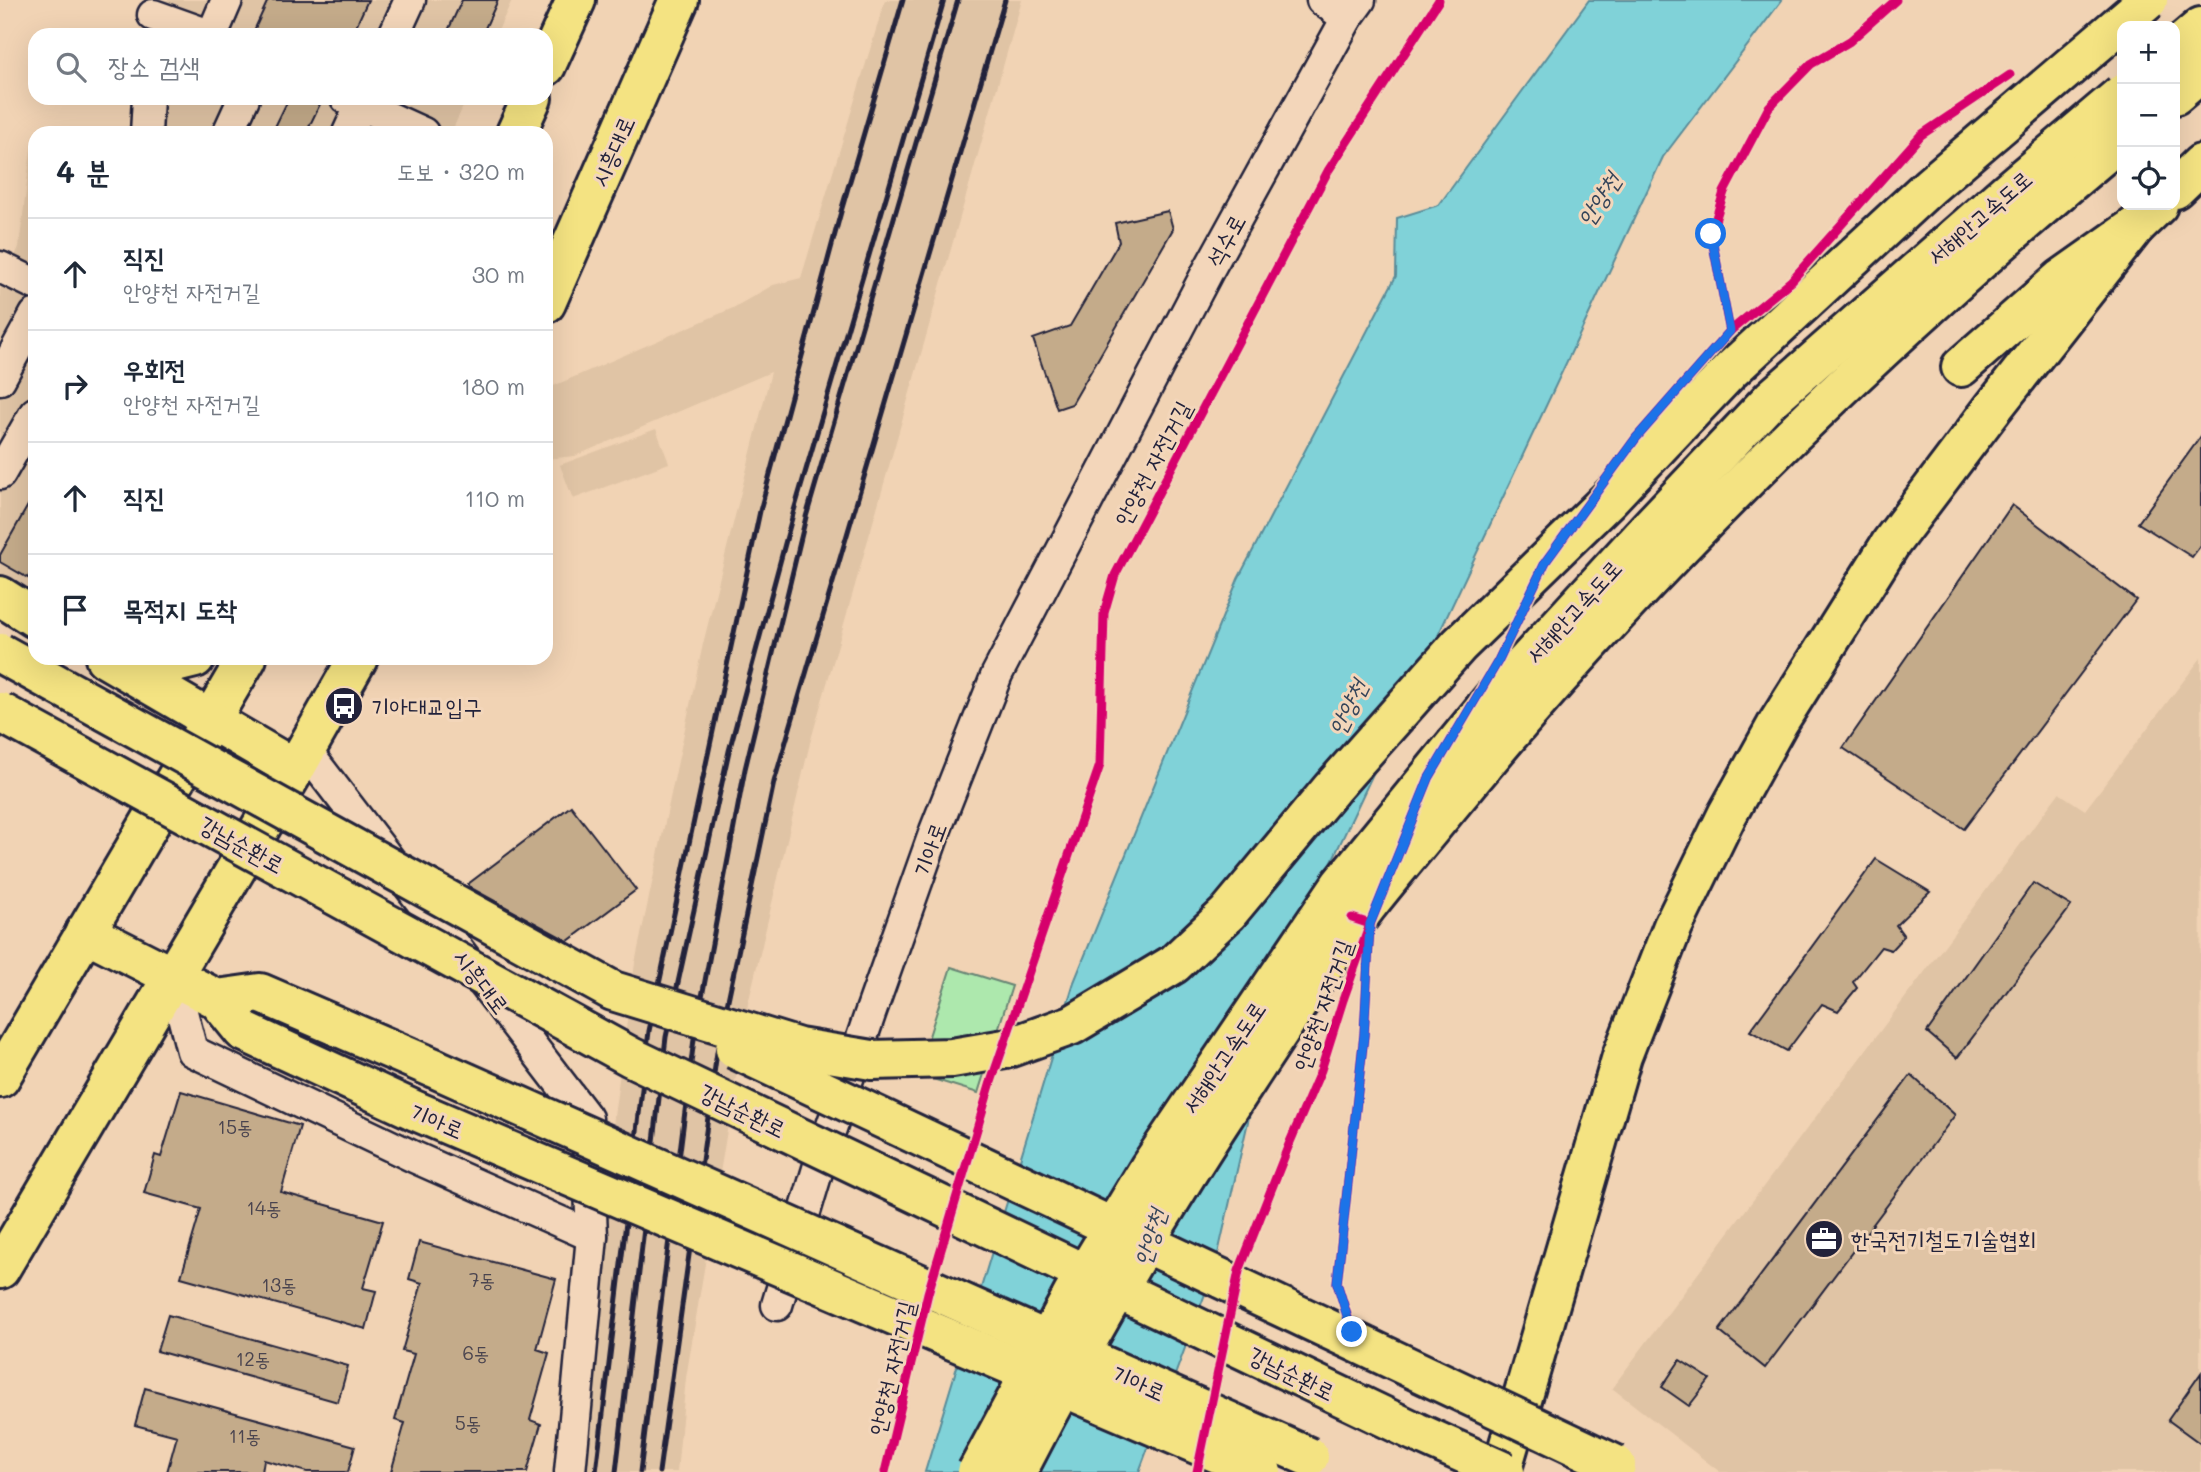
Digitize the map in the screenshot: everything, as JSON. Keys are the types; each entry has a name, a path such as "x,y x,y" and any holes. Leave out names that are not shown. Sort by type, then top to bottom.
{"main road":[{"path":"553,51 576,0"},
{"name":"시흥대로","path":"553,287 679,0"},
{"path":"613,991 799,1048 872,1060 952,1058 1005,1049 1072,1025 1174,964 1228,913 1332,788 1459,645 1609,499 1731,370 1930,186 2148,0"},
{"path":"2180,45 2201,27"},
{"path":"2180,91 2201,74"},
{"name":"서해안고속도로","path":"977,1472 1073,1294 1149,1168 1341,884 1494,697 1772,398 2117,98"},
{"path":"519,126 529,105"},
{"name":"서해안고속도로","path":"1017,1472 1174,1192 1273,1042 1366,907 1510,731 1673,553 1796,429 2030,216 2117,143"},
{"path":"2180,184 2201,164"},
{"path":"1961,366 2062,279 2147,215"},
{"path":"1503,1472 1622,1056 1673,926 1727,815 1778,723 1891,543 1993,408 2147,215"},
{"path":"0,596 28,614"},
{"path":"0,653 613,991 1633,1472"},
{"path":"117,665 155,668 167,665"},
{"path":"117,665 210,720 300,760"},
{"path":"0,1078 243,665"},
{"path":"0,1269 354,665"},
{"path":"0,671 44,692 265,819"},
{"name":"강남순환로","path":"0,712 631,1057 1503,1472"},
{"name":"기아로","path":"85,933 217,999 243,1031 416,1111 1262,1472"},
{"name":"기아로","path":"217,999 260,993 434,1068 1314,1465"}],"street":[{"path":"214,28 227,0"},
{"path":"397,28 410,0"},
{"path":"1322,0 1354,9"},
{"name":"석수로","path":"1097,483 1215,257 1354,9"},
{"path":"152,17 188,28"},
{"path":"146,126 148,105"},
{"path":"231,126 241,105"},
{"path":"350,126 356,105"},
{"path":"367,105 408,126"},
{"path":"0,267 28,281"},
{"path":"0,379 28,328"},
{"path":"0,474 28,425"},
{"name":"기아로","path":"777,1305 827,1140 945,807 997,674 1097,483"},
{"name":"시흥대로","path":"300,760 586,1118 592,1236 570,1472"},
{"path":"173,977 192,1051 414,1157 592,1236"}],"shaded area":[{"path":"153,0 512,0 499,28 152,28"},
{"path":"885,0 1022,0 810,743 748,1004 686,1378 677,1472 583,1472 614,1116 635,963 703,644 771,372 575,456 553,458 553,386 733,308 773,285 801,278"},
{"path":"148,105 464,105 454,126 146,126"},
{"path":"28,174 28,591 0,576 0,290 19,247"},
{"path":"656,429 669,463 573,499 560,465"},
{"path":"2201,658 2200,1472 1720,1472 1612,1388 2059,793 2085,810"}],"green space":[{"path":"951,967 1012,986 978,1093 917,1074"}],"water":[{"name":"안양천","path":"1589,0 1782,0 1663,157 1284,963 1215,1267 1139,1472 925,1472 1074,982 1238,579 1396,276 1397,218 1439,205"}],"building":[{"path":"268,0 368,0 355,28 255,28"},
{"path":"462,0 498,0 485,28 449,28"},
{"path":"286,105 320,105 309,126 275,126"},
{"path":"1168,211 1173,229 1072,404 1057,409 1033,339 1070,326 1119,242 1115,223"},
{"path":"2201,436 2201,545 2192,557 2138,523"},
{"path":"28,505 28,578 0,562 0,555"},
{"path":"2012,505 2136,600 1964,829 1843,748"},
{"path":"571,806 636,890 568,941 468,884"},
{"path":"1876,859 1930,892 1896,925 1904,936 1891,950 1881,947 1853,982 1857,988 1838,1011 1822,1004 1787,1051 1750,1031"},
{"path":"2033,883 2071,906 1957,1058 1927,1032"},
{"path":"1911,1075 1955,1115 1765,1368 1719,1331"},
{"path":"181,1091 300,1126 281,1192 383,1221 363,1288 376,1291 366,1329 181,1277 201,1209 144,1193 155,1155 161,1157"},
{"path":"419,1242 556,1279 537,1349 549,1353 530,1420 541,1424 527,1472 391,1472 405,1423 395,1420 414,1354 402,1351 422,1283 409,1279"},
{"path":"168,1315 348,1366 338,1402 157,1351"},
{"path":"1680,1360 1710,1379 1689,1406 1662,1387"},
{"path":"2201,1373 2201,1444 2168,1420"},
{"path":"145,1388 355,1446 348,1472 307,1472 264,1460 262,1472 167,1472 177,1436 135,1425"}],"railway":[{"path":"596,1472 649,1031 760,511 842,208 903,0"},
{"path":"616,1472 666,1037 729,751 793,514 944,0"},
{"path":"640,1472 694,1039 745,769 806,517 958,0"},
{"path":"659,1472 717,1052 774,782 1005,0"}],"cycle path":[{"name":"안양천 자전거길","path":"885,1472 928,1293 991,1082 1100,765 1104,613 1115,575 1328,171 1439,0"},
{"name":"안양천 자전거길","path":"1197,1472 1239,1271 1321,1070 1370,924 1429,778 1498,661 1546,561 1636,438 1730,331 1711,234 1724,192 1769,107 1811,64 1850,41 1896,0"},
{"path":"1730,331 1791,281 1921,135 2010,75"},
{"name":"안양천 자전거길","path":"1352,918 1370,924 1364,1035 1337,1283 1352,1331"}],"place":[{"name":"기아대교입구","path":"344,706"},
{"name":"한국전기철도기술협회","path":"1824,1239"}],"route":[{"path":"1352,1332 1337,1283 1364,1035 1370,924 1429,778 1498,661 1546,561 1636,438 1730,331 1711,234"}]}
